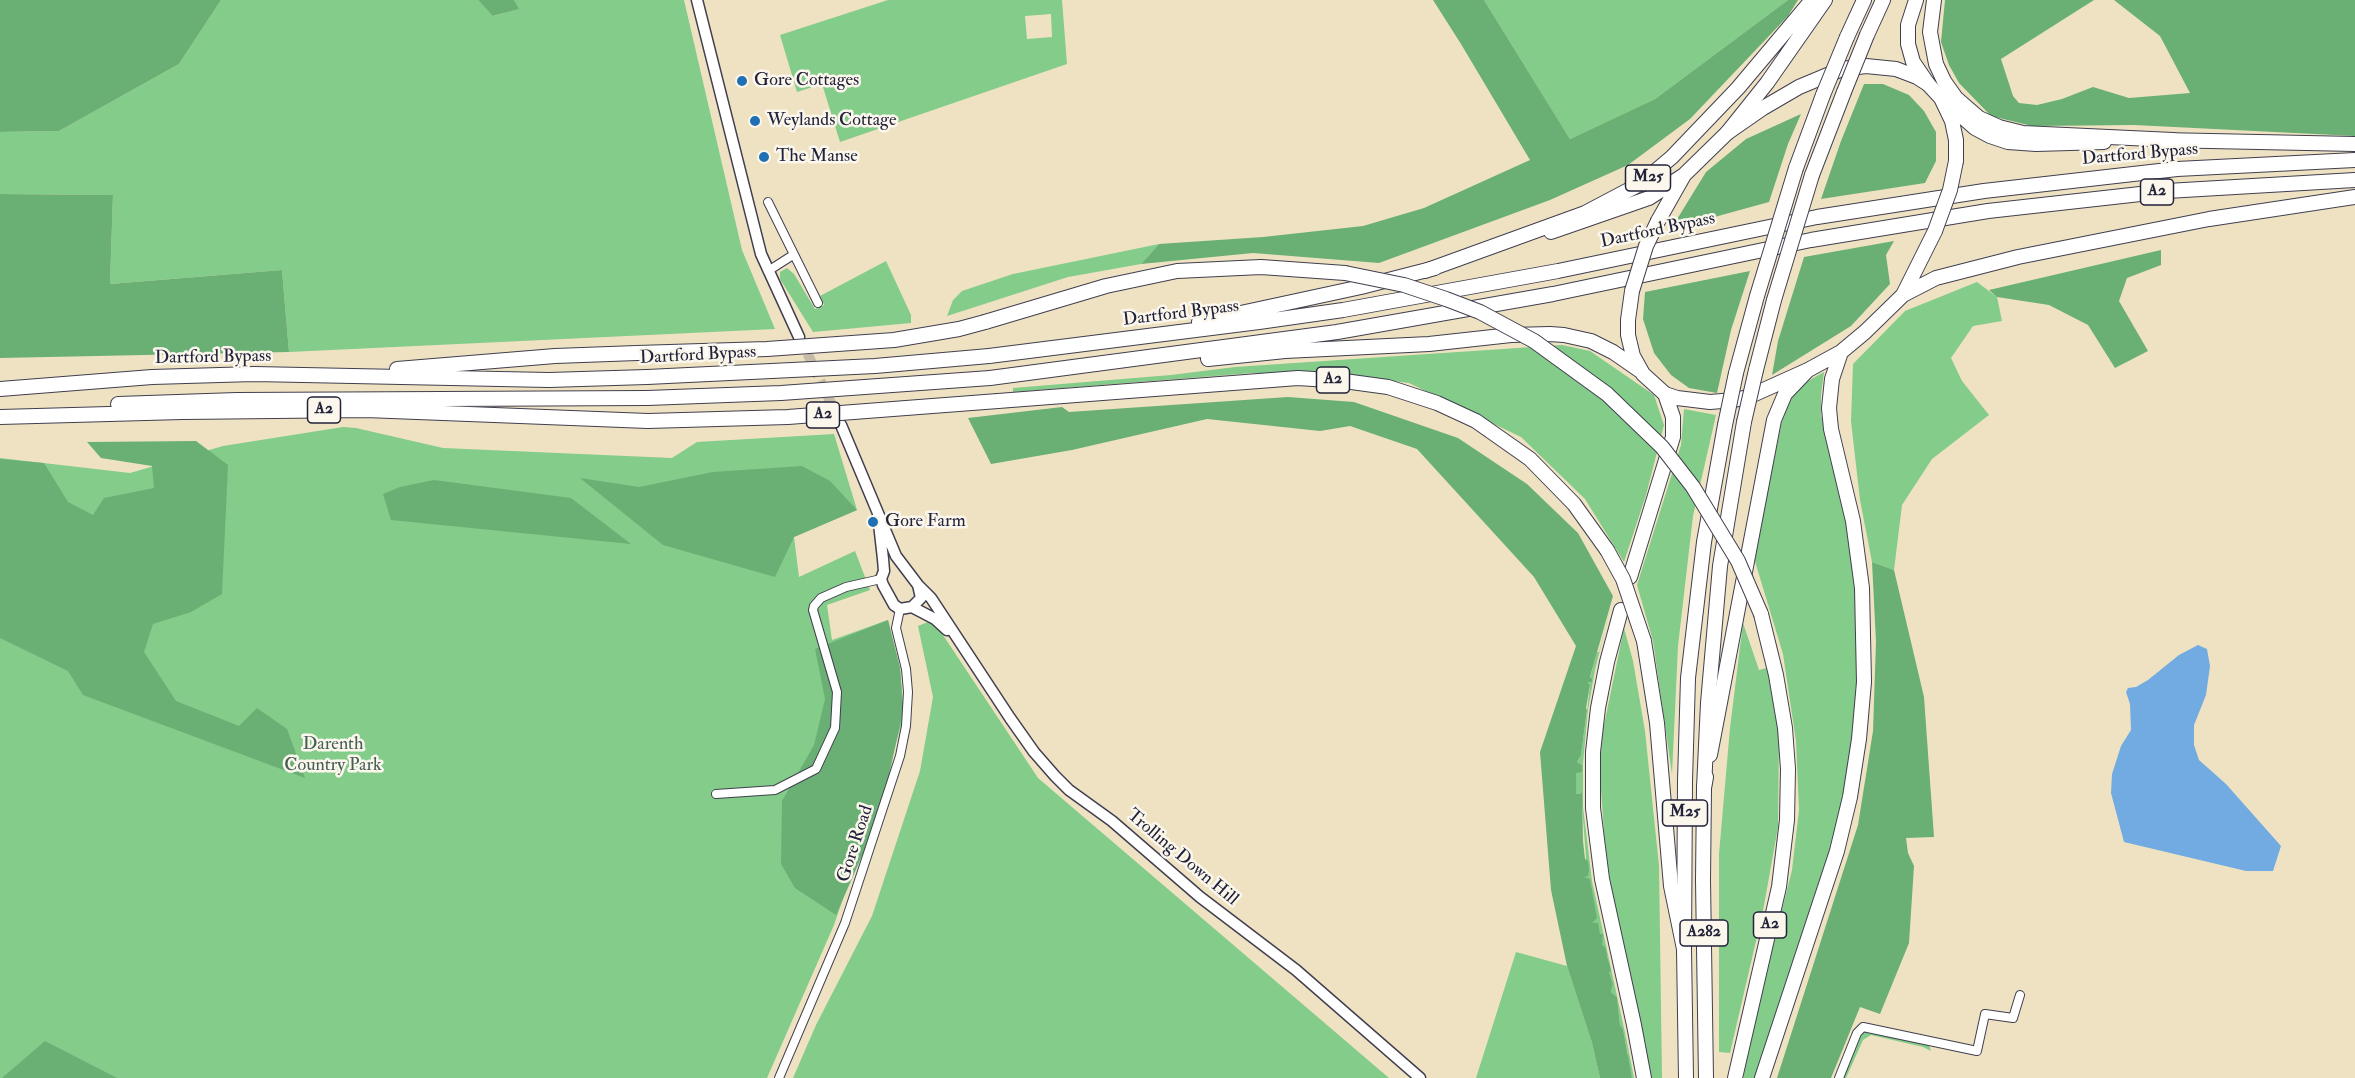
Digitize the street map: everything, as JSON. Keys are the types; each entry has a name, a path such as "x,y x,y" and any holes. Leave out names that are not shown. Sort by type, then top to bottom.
{"highway":[{"name":"M25","path":"1425,271 1585,213 1640,184 1672,157 1738,88 1812,0"},
{"path":"1110,342 1425,271 1612,212 1649,198 1684,176 1727,133 1767,83 1825,0"},
{"name":"M25","path":"1684,949 1688,678 1704,542 1725,425 1757,297 1796,168 1823,95 1863,0"},
{"name":"M25","path":"1704,788 1707,703 1720,566 1744,422 1774,300 1812,175 1883,0"},
{"path":"1916,0 1908,25 1908,44 1913,62 1941,98 1975,128 1990,136 2018,144 2173,140"},
{"path":"1934,0 1930,32 1936,64 1944,81 1956,99 1979,117 1999,127 2023,133 2173,140 2355,144"},
{"path":"1727,133 1799,87 1842,69 1866,66 1896,69 1928,84"},
{"path":"1903,295 1935,231 1950,190 1956,161 1954,130 1941,98"},
{"name":"Dartford Bypass","path":"0,389 152,377 254,374 549,380 875,366 989,356 1342,310 1558,271 1817,217 1984,191 2177,169 2355,160"},
{"path":"1639,370 1630,346 1628,328 1632,291 1644,252 1658,221 1684,176"},
{"name":"A2","path":"0,411 237,400 647,398 804,392 990,378 1110,364 1337,332 1552,294 1811,240 1979,212 2166,191 2355,180"},
{"path":"1665,394 1700,402 1748,397 1808,370 1841,352 1903,295 1936,278 2029,255 2209,219 2355,197"},
{"name":"A2","path":"357,375 442,364 555,356 860,343 922,336 985,322 1106,286 1177,271 1261,267 1345,273 1404,285 1480,312 1534,341 1607,394 1662,447 1693,487 1738,561 1761,614 1776,675 1785,728 1788,813 1779,887 1735,1078"},
{"path":"1110,364 1231,358 1285,351 1429,344 1512,335 1564,335 1591,341 1614,352 1639,370 1665,394 1673,417 1672,444 1630,577"},
{"path":"1762,1078 1837,851 1849,804 1860,739 1864,682 1862,588 1853,521 1831,429 1829,408 1832,379 1841,352"},
{"path":"1704,788 1774,420 1785,394 1808,370"},
{"name":"A2","path":"0,417 193,411 366,410 648,421 799,416 1298,378 1388,387 1437,403 1464,415 1530,459 1574,504 1607,550 1623,579 1644,641 1657,723 1671,886 1684,949"},
{"path":"1621,610 1606,662 1598,708 1593,752 1593,807 1602,879 1644,1078"},
{"name":"A282","path":"1704,788 1706,1078"},
{"name":"A282","path":"1684,949 1686,1078"}],"main road":[{"path":"697,0 725,103 749,213 768,271 799,337"},
{"path":"841,425 901,564 918,585 921,598 912,608 900,609 890,599 883,575 878,515"},
{"path":"883,575 888,567 901,564"},
{"name":"Trolling Down Hill","path":"918,585 931,598 1034,752 1054,776 1069,790 1112,821 1200,897 1296,970 1420,1078"},
{"name":"Trolling Down Hill","path":"912,608 935,620 954,635"}],"street":[{"path":"768,202 818,303"},
{"path":"768,271 793,255"},
{"path":"716,794 775,790 816,769 835,728 837,692 813,610 814,606 821,598 883,575"},
{"name":"Gore Road","path":"779,1078 846,923 900,756 906,726 908,692 906,669 896,628 900,609"},
{"path":"1839,1078 1857,1033 1863,1027 1977,1052 1985,1014 2013,1018 2020,995"}],"green space":[{"path":"0,0 221,0 179,64 59,131 0,132"},
{"path":"221,0 478,0 494,16 518,9 514,0 684,0 742,250 775,329 289,352 282,270 110,284 113,195 0,194 0,132 59,131 179,64"},
{"path":"478,0 514,0 519,9 493,16"},
{"path":"888,0 1062,0 1067,64 840,142 822,84 797,92 780,35","holes":["1051,14 1052,37 1027,39 1025,16"]},
{"path":"1433,0 1484,0 1570,139 1655,99 1788,0 1798,0 1788,16 1690,119 1628,165 1550,200 1379,263 1253,253 1141,264 1159,244 1263,237 1363,226 1424,208 1530,160"},
{"path":"1484,0 1788,0 1655,99 1570,139"},
{"path":"1945,0 2094,0 2001,59 2013,96 2019,103 2037,105 2062,99 2093,87 2129,98 2190,93 2160,36 2114,0 2355,0 2355,136 2134,125 2032,126 1991,116 1959,83 1949,65 1941,42"},
{"path":"1864,84 1883,84 1909,95 1924,111 1936,132 1936,161 1925,183 1821,199 1841,141"},
{"path":"1801,114 1788,144 1769,202 1671,229 1706,172 1746,139"},
{"path":"0,194 113,195 110,284 282,270 289,352 0,358"},
{"path":"1894,241 1886,255 1890,284 1851,326 1772,375 1778,341 1804,257"},
{"path":"1159,244 1141,264 1068,277 947,316 953,300 962,291 1013,274"},
{"path":"2161,250 2161,265 2127,278 2119,301 2148,351 2115,368 2088,325 2049,305 1997,297 1989,290"},
{"path":"886,261 911,315 911,323 813,332 780,279 780,272 787,268 794,274 815,309 824,305 820,296"},
{"path":"1750,271 1731,330 1717,393 1689,388 1671,375 1654,353 1643,319 1645,292"},
{"path":"1977,282 1997,297 2002,321 1973,326 1951,358 1962,381 1989,415 1932,459 1902,505 1894,570 1872,562 1860,500 1851,421 1853,364 1905,311"},
{"path":"1562,345 1590,351 1654,395 1664,425 1646,495 1624,562 1585,499 1521,437 1409,383 1328,373 1252,373 1013,392 1013,388 1171,375 1235,367"},
{"path":"1824,372 1821,415 1845,514 1855,588 1858,661 1851,747 1842,805 1821,881 1756,1078 1743,1078 1750,1038 1792,870 1799,810 1796,741 1783,654 1754,558 1785,406 1799,386"},
{"path":"1288,397 1354,402 1458,438 1527,484 1578,533 1613,596 1590,677 1592,682 1588,682 1590,685 1581,755 1577,762 1582,765 1582,772 1576,773 1576,794 1582,793 1583,841 1589,870 1588,876 1584,877 1590,879 1597,918 1592,923 1598,923 1600,934 1603,934 1602,945 1605,947 1613,984 1611,992 1617,997 1620,1025 1623,1029 1632,1078 1600,1078 1592,1043 1567,966 1551,890 1540,752 1576,646 1534,577 1417,449 1350,426 1320,431 1207,419 1072,450 991,464 968,418 1062,407 1069,412"},
{"path":"1684,409 1716,415 1693,516 1678,646 1672,774 1653,641 1637,585 1681,445"},
{"name":"Darenth Country Park","path":"343,427 443,448 672,458 697,442 834,434 857,510 794,537 799,577 855,551 870,590 827,605 832,640 888,620 900,668 904,715 834,925 767,1078 0,1078 0,458 130,473 223,446"},
{"path":"196,441 228,465 222,594 191,612 153,624 144,652 176,701 239,726 257,708 287,729 305,778 83,695 68,671 0,638 0,459 44,463 68,502 93,515 104,498 154,488 152,466 101,458 87,442"},
{"path":"802,466 830,481 857,510 794,537 775,577 663,545 580,478 639,487 713,472"},
{"path":"434,480 571,498 631,544 391,520 383,494 400,487"},
{"path":"1872,562 1894,570 1924,697 1934,837 1906,838 1908,853 1914,866 1909,943 1880,1014 1860,1007 1831,1078 1777,1078 1858,825 1873,731 1876,642"},
{"path":"1611,605 1588,710 1583,763 1583,807 1592,881 1627,1042 1634,1078 1632,1078 1623,1029 1620,1025 1617,997 1611,992 1613,984 1608,957 1600,934 1592,923 1591,891 1584,877 1586,857 1581,793 1576,794 1576,772 1581,772 1582,765 1577,762 1581,755 1590,685 1588,682 1591,682 1590,678"},
{"path":"888,620 900,668 903,711 886,789 865,849 836,915 795,888 781,864 782,801 814,745 825,699 815,649"},
{"path":"933,620 1038,778 1389,1078 793,1078 816,1025 872,916 920,771 933,697 918,626"},
{"path":"1743,623 1759,670 1767,668 1779,736 1778,827 1763,911 1730,1053 1719,1052 1719,854 1730,728"},
{"path":"1624,628 1633,661 1645,731 1659,866 1662,1078 1651,1078 1615,910 1605,848 1600,774 1602,735"},
{"path":"1516,952 1567,966 1592,1043 1600,1078 1476,1078"},
{"path":"1866,1030 1929,1045 1931,1051 1923,1047 1871,1035 1863,1040 1846,1078 1841,1078 1858,1038"},
{"path":"45,1041 117,1078 2,1078"}],"water":[{"path":"2198,645 2207,649 2210,666 2206,695 2194,725 2194,745 2199,760 2226,784 2281,846 2273,871 2246,871 2124,842 2111,793 2112,774 2121,746 2131,730 2130,704 2126,692 2128,688 2136,687 2148,680 2179,655"}],"tunnel":[{"path":"801,340 838,418"}],"place":[{"name":"Gore Cottages","path":"742,81"},
{"name":"Weylands Cottage","path":"755,121"},
{"name":"The Manse","path":"764,157"},
{"name":"Gore Farm","path":"873,522"}]}
